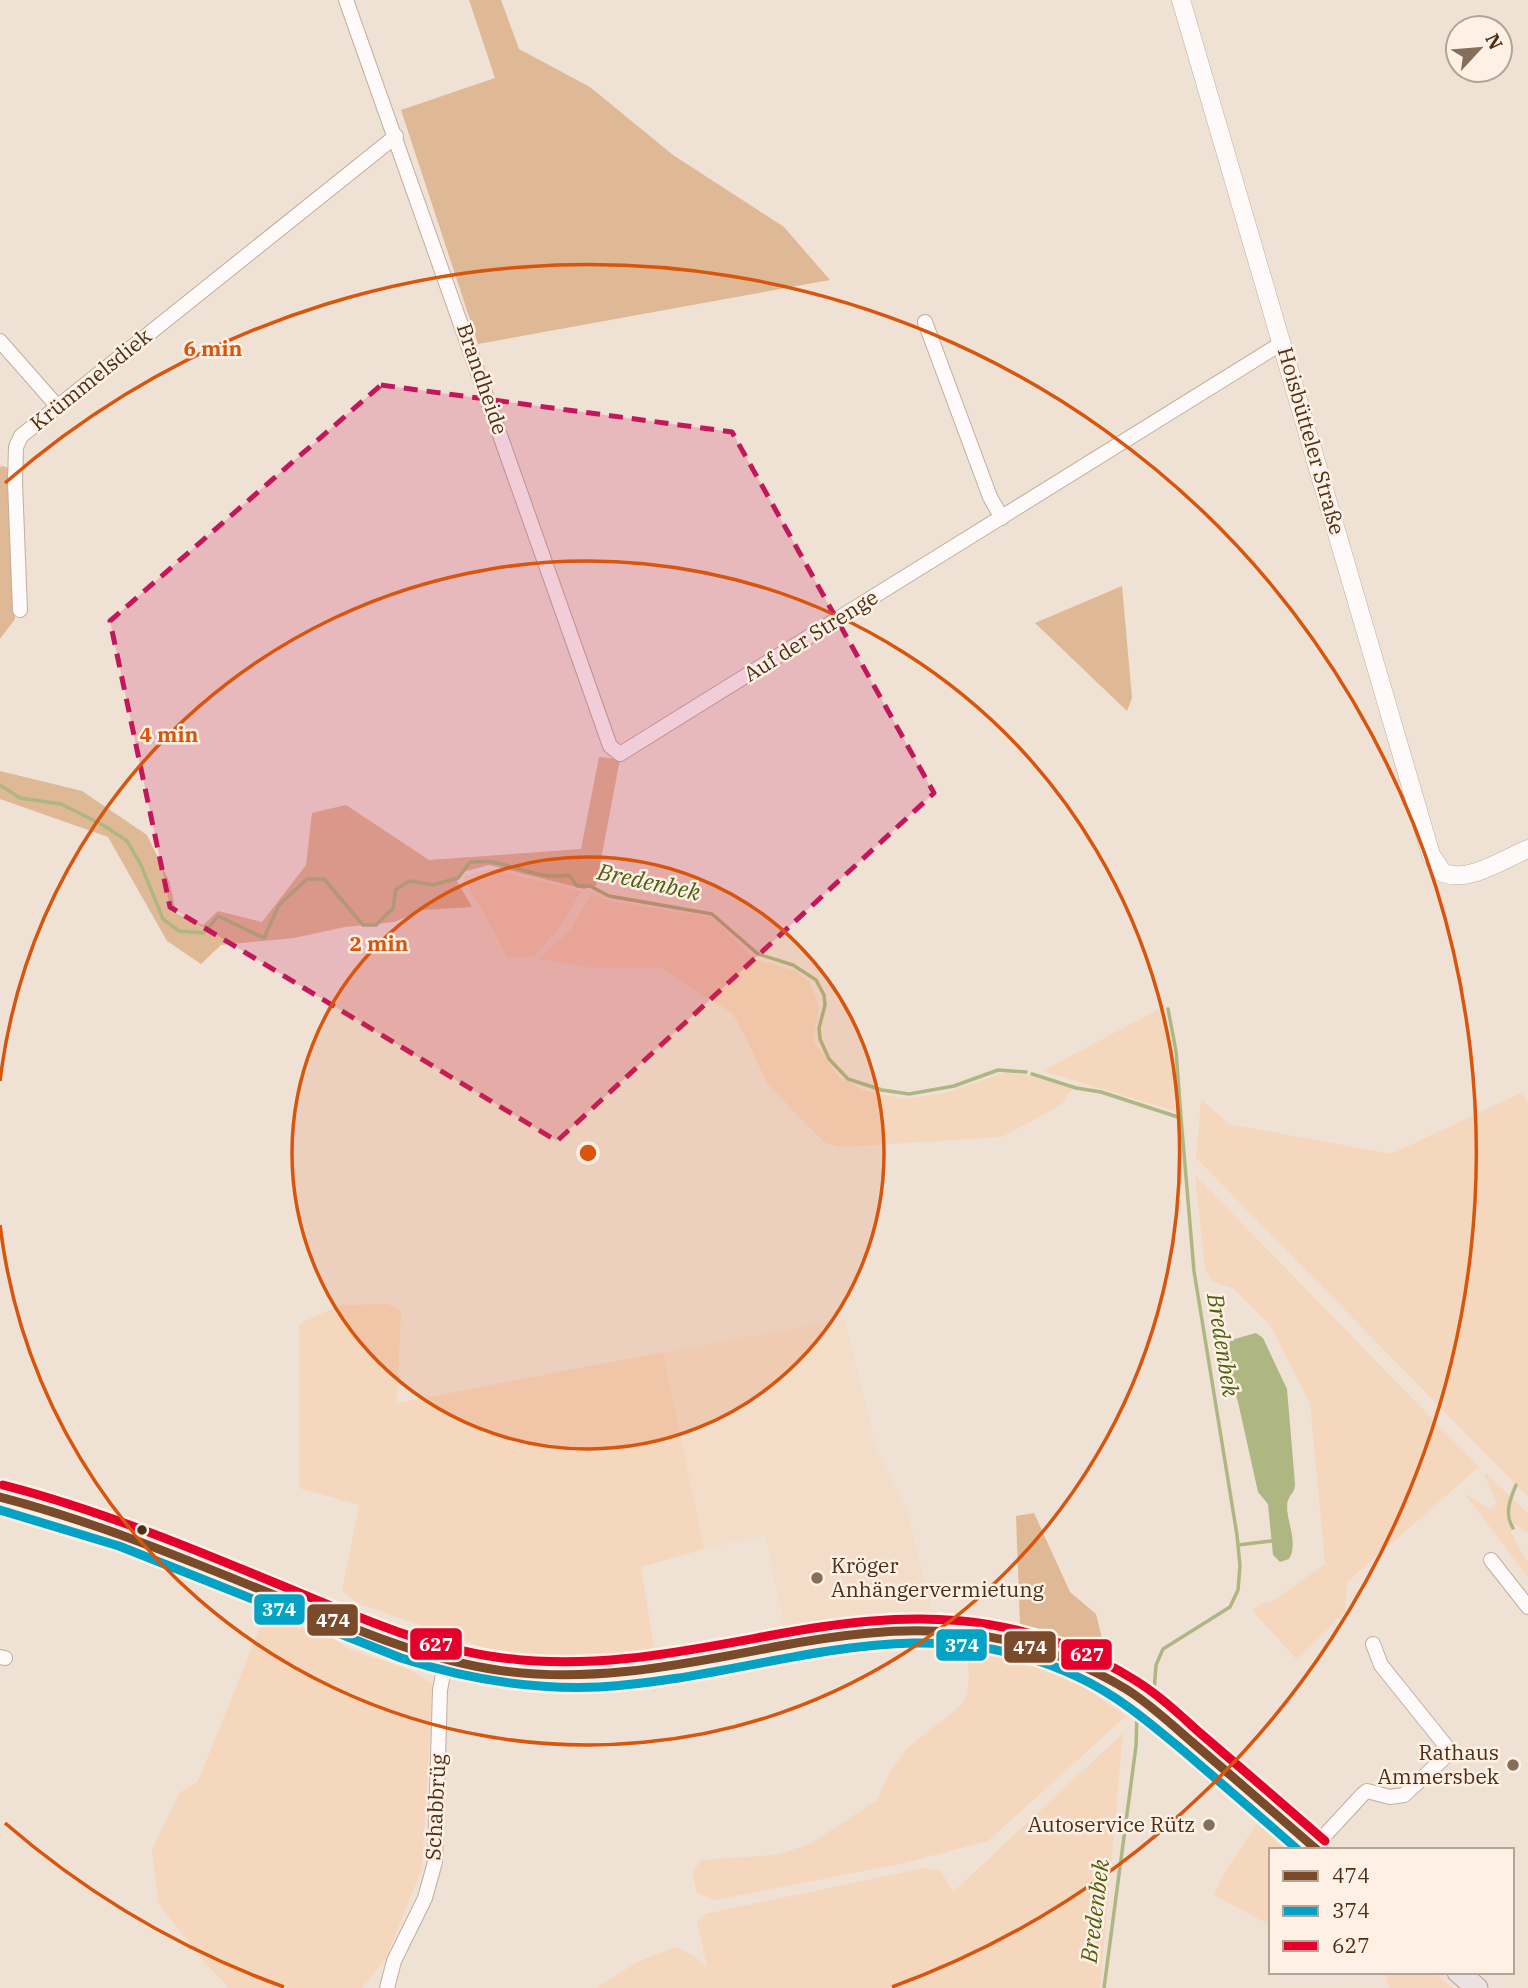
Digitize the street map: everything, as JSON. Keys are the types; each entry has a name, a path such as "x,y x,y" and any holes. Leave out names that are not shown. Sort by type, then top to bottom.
{"main road":[{"path":"0,1497 56,1512 131,1539 362,1631 446,1659 524,1674 606,1675 663,1669 847,1634 897,1629 946,1629 993,1636 1037,1648 1088,1669 1145,1703 1315,1848"},
{"path":"1460,1974 1477,1988"}],"street":[{"name":"Brandheide","path":"346,0 610,746 620,754"},
{"name":"Hoisbütteler Straße","path":"1181,0 1431,855 1438,868 1449,875 1465,874 1528,849"},
{"name":"Krümmelsdiek","path":"20,610 15,482 16,447 21,436 396,136"},
{"path":"925,322 990,497 1002,518"},
{"path":"0,341 58,407"},
{"name":"Auf der Strenge","path":"620,754 1282,343"},
{"path":"1491,1560 1528,1607"},
{"path":"1317,1848 1367,1791 1390,1797 1404,1795 1444,1758 1446,1746 1381,1665 1373,1644"},
{"name":"Schabbrüg","path":"387,1988 394,1961 425,1898 435,1862 440,1690 446,1659"}],"highlighted area":[{"path":"381,385 732,432 934,793 557,1141 170,907 110,621"}],"shaded area":[{"path":"469,0 501,0 519,49 590,87 673,155 784,227 830,280 478,344 401,110 495,78"},
{"path":"4,466 12,471 15,619 0,639 0,467"},
{"path":"1122,586 1132,698 1127,711 1035,623"},
{"path":"599,757 620,759 596,886 584,889 489,865 463,872 457,881 472,907 423,910 394,922 345,927 294,938 221,945 201,964 167,941 108,837 0,799 0,771 82,791 147,835 170,883 176,913 203,925 218,911 262,922 306,865 312,813 346,805 429,860 581,849"},
{"path":"489,869 581,891 561,926 533,957 507,957 462,877"},
{"path":"592,893 608,901 712,917 754,959 796,971 810,982 819,1007 813,1041 839,1077 864,1090 904,1099 949,1092 1006,1072 1030,1076 1072,1089 1061,1105 1002,1137 842,1147 825,1143 767,1084 733,1014 661,968 593,968 539,959 570,930"},
{"path":"1163,1007 1173,1052 1175,1111 1042,1071"},
{"path":"1523,1092 1528,1106 1528,1497 1196,1158 1201,1099 1229,1124 1391,1154"},
{"path":"1195,1175 1479,1467 1347,1582 1345,1611 1297,1660 1252,1610 1271,1602 1325,1564 1310,1403 1270,1325 1233,1288 1212,1282 1205,1269"},
{"path":"388,1304 401,1311 397,1403 663,1352 704,1549 641,1567 655,1652 555,1657 485,1648 358,1603 342,1591 359,1505 299,1488 299,1324 340,1305"},
{"path":"845,1319 875,1445 907,1509 932,1610 877,1613 785,1629 765,1535 704,1549 663,1352"},
{"path":"1256,1333 1263,1338 1287,1389 1295,1484 1287,1506 1293,1544 1289,1559 1280,1562 1273,1555 1268,1504 1258,1492 1238,1402 1226,1365 1227,1348 1231,1340"},
{"path":"1486,1473 1528,1514 1528,1533 1515,1524 1511,1533 1528,1563 1528,1578 1465,1494 1490,1509 1497,1503 1484,1475"},
{"path":"1034,1513 1070,1592 1096,1614 1103,1642 1100,1653 1020,1624 1016,1516"},
{"path":"267,1610 328,1635 349,1649 410,1670 433,1684 422,1869 386,1958 362,1988 229,1988 205,1963 158,1903 152,1850 179,1793 198,1781"},
{"path":"967,1652 991,1653 1034,1666 1084,1687 1126,1716 988,1841 900,1864 715,1900 697,1893 692,1873 701,1860 776,1855 810,1844 877,1800 890,1772 907,1748 960,1706 967,1695"},
{"path":"1123,1733 1100,1988 596,1988 637,1962 675,1947 693,1955 707,1967 697,1922 705,1914 924,1868 941,1871 953,1892"},
{"path":"1257,1823 1286,1848 1269,1848 1268,1924 1214,1895 1222,1877"},
{"path":"1386,1974 1436,1974 1452,1988 1389,1988"}],"waterway":[{"name":"Bredenbek","path":"0,785 20,798 61,804 103,825 127,841 141,865 163,919 179,931 204,933 218,916 264,938 279,905 307,879 324,879 363,925 376,925 393,908 396,889 410,881 433,885 458,878 470,862 492,862 548,876 569,875 577,886 590,886 609,896 712,914 758,954 793,965 816,980 824,995 825,1005 819,1028 820,1039 829,1059 848,1079 882,1090 909,1094 954,1086 998,1070 1026,1072"},
{"path":"1168,1009 1176,1051 1181,1118"},
{"name":"Bredenbek","path":"1032,1074 1076,1088 1101,1092 1181,1118 1194,1271 1240,1566 1238,1590 1230,1607 1163,1649 1156,1665 1154,1691"},
{"path":"1513,1528 1508,1512 1516,1485"},
{"path":"1238,1545 1271,1541"},
{"name":"Bredenbek","path":"1104,1988 1136,1746 1137,1713"}],"transit line":[{"name":"627","path":"3,1485 140,1529 410,1636 496,1657 566,1662 636,1658 822,1627 914,1619 1002,1627 1046,1638 1089,1655 1151,1691 1325,1841"},
{"name":"474","path":"0,1497 136,1540 406,1647 491,1669 562,1675 633,1671 822,1639 912,1631 955,1632 997,1638 1040,1649 1083,1666 1143,1701 1315,1848"},
{"name":"374","path":"0,1510 119,1546 401,1658 498,1682 548,1687 599,1687 660,1681 840,1649 899,1644 959,1644 1018,1655 1078,1677 1121,1702 1186,1753 1296,1848"}],"place":[{"name":"Kröger Anhängervermietung","path":"817,1578"},
{"name":"Rathaus Ammersbek","path":"1513,1765"},
{"name":"Autoservice Rütz","path":"1209,1825"}]}
